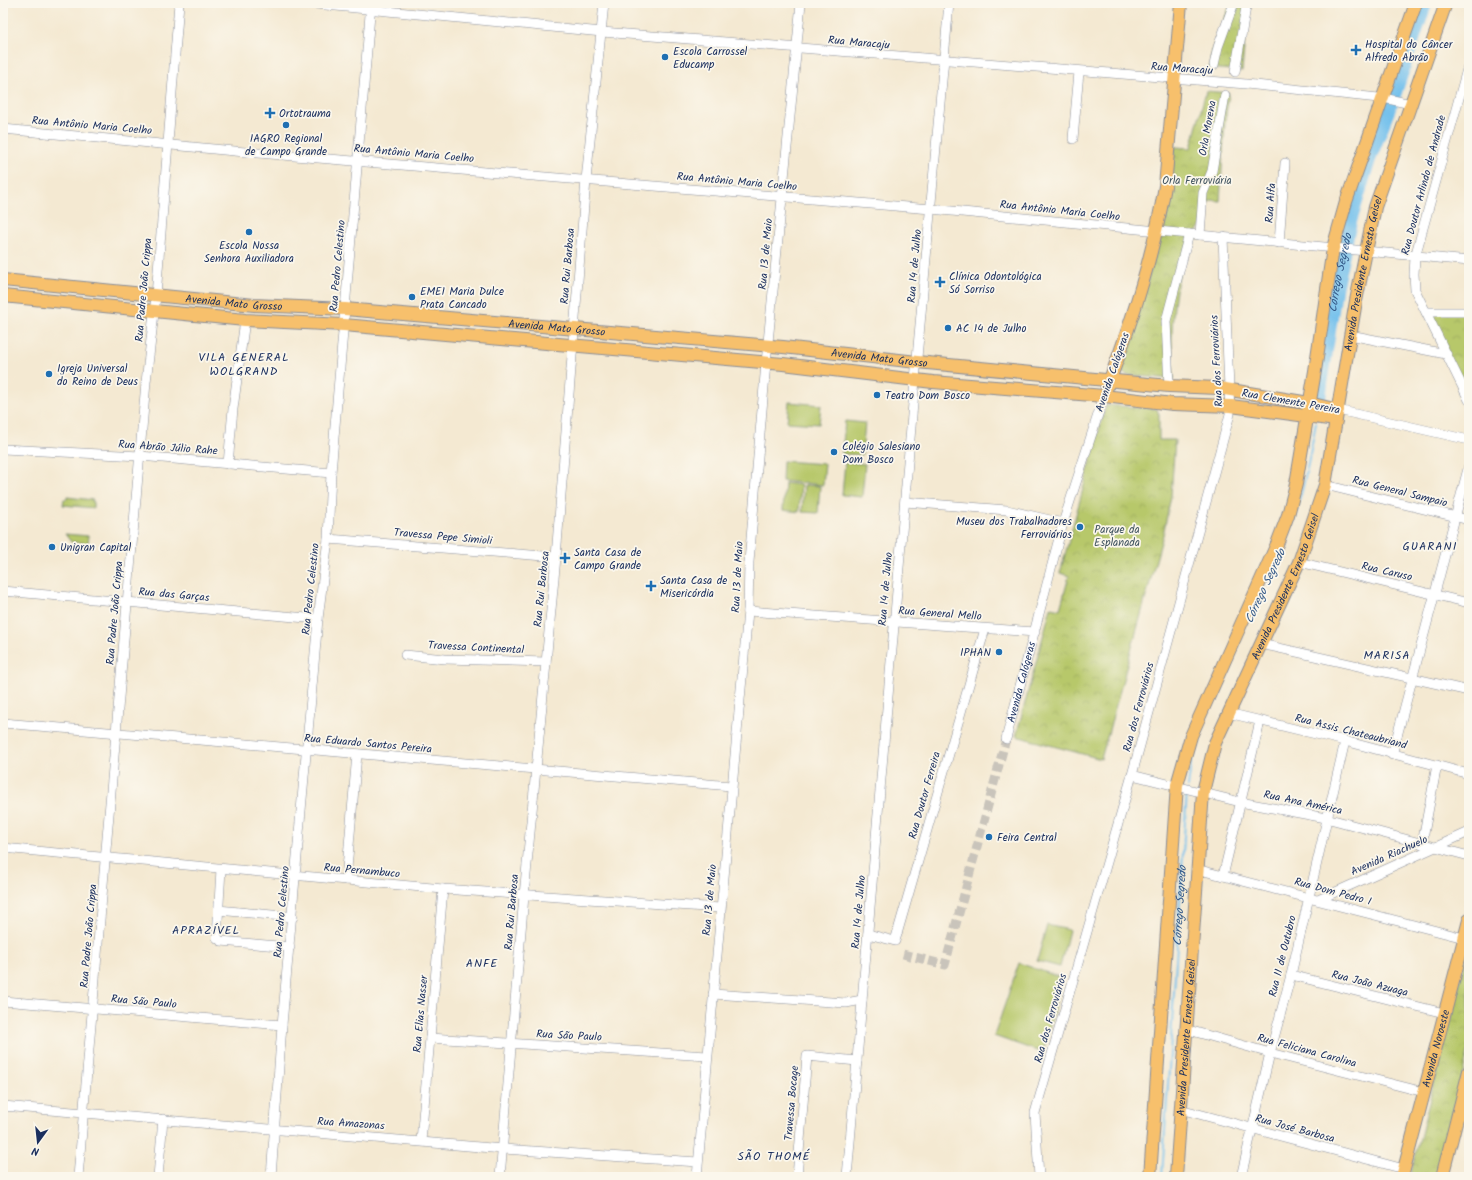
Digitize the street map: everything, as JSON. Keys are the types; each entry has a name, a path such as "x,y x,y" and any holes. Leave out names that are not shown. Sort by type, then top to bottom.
{"main road":[{"name":"Avenida Calógeras","path":"1104,396 1127,329 1156,231 1165,186 1181,3"},
{"path":"1150,1177 1177,785 1191,736 1277,544 1288,515 1313,410 1346,202 1385,98 1416,3"},
{"name":"Avenida Presidente Ernesto Geisel","path":"1176,1177 1202,792 1216,743 1228,713 1299,562 1325,485 1334,414 1350,335 1362,251 1408,103 1446,3"},
{"name":"Avenida Mato Grosso","path":"3,280 254,305 345,309 768,346 1110,380"},
{"name":"Avenida Mato Grosso","path":"3,296 245,320 344,326 766,362 915,380 1104,396"},
{"path":"245,320 246,313 254,305"},
{"name":"Rua Clemente Pereira","path":"1110,380 1229,390 1334,414"},
{"name":"Rua Clemente Pereira","path":"1104,396 1173,404 1313,410"},
{"name":"Avenida Noroeste","path":"1403,1173 1469,920"},
{"path":"1442,1177 1465,1102 1469,1071"}],"street":[{"name":"Rua Padre João Crippa","path":"78,1177 127,602 153,312 156,296 179,3"},
{"name":"Rua Maracaju","path":"305,3 371,6 602,32 1385,98 1408,103"},
{"name":"Rua Rui Barbosa","path":"500,1177 524,896 556,557 586,180 604,3"},
{"name":"Rua 13 de Maio","path":"697,1177 720,908 748,611 749,562 766,362 798,49 801,3"},
{"name":"Rua 14 de Julho","path":"847,1177 904,502 949,3"},
{"path":"1214,65 1218,47 1234,3"},
{"name":"Rua Pedro Celestino","path":"271,1177 282,1025 297,876 318,619 328,539 331,472 371,6"},
{"path":"1235,72 1246,7"},
{"name":"Rua Doutor Arlindo de Andrade","path":"1469,62 1415,257 1414,274 1415,290 1469,400"},
{"path":"1073,138 1079,72"},
{"name":"Orla Morena","path":"1200,235 1203,193 1212,171 1225,94"},
{"name":"Rua Antônio Maria Coelho","path":"3,129 167,143 245,152 358,160 931,209 1338,248 1415,257 1469,261"},
{"name":"Rua Alfa","path":"1280,243 1285,164"},
{"path":"1169,386 1166,321 1189,234"},
{"name":"Rua dos Ferroviários","path":"1039,1177 1035,1113 1132,775 1230,414 1231,406 1229,390 1223,237"},
{"path":"1426,312 1469,312"},
{"path":"228,464 233,409 245,320"},
{"path":"1350,335 1446,354"},
{"name":"Avenida Calógeras","path":"1006,736 1063,523 1104,396"},
{"name":"Rua Clemente Pereira","path":"1334,414 1469,440"},
{"name":"Rua Abrão Júlio Rahe","path":"3,448 140,456 331,472"},
{"path":"1392,755 1433,594 1469,465"},
{"name":"Rua General Sampaio","path":"1325,485 1469,520"},
{"path":"904,502 1007,510 1063,523"},
{"name":"Travessa Pepe Simioli","path":"328,539 556,557"},
{"name":"Rua Caruso","path":"1299,562 1469,603"},
{"name":"Rua das Garças","path":"3,591 318,619"},
{"name":"Rua General Mello","path":"748,611 1035,632"},
{"name":"Rua Doutor Ferreira","path":"868,934 895,941 985,629"},
{"path":"1261,644 1469,692"},
{"name":"Travessa Continental","path":"405,655 445,659 546,662"},
{"name":"Rua Assis Chateaubriand","path":"1228,713 1344,741 1392,755 1469,774"},
{"path":"1223,876 1260,721"},
{"name":"Rua Eduardo Santos Pereira","path":"3,723 731,786"},
{"name":"Rua 11 de Outubro","path":"1240,1177 1270,1053 1291,975 1344,741"},
{"path":"346,880 357,754"},
{"path":"1422,844 1437,765"},
{"name":"Rua Ana América","path":"1132,775 1177,785 1240,802 1326,818 1469,856"},
{"name":"Avenida Riachuelo","path":"1320,900 1469,832"},
{"name":"Rua Pernambuco","path":"3,848 106,859 524,896 637,901 720,908"},
{"path":"221,869 217,938 221,941 290,947"},
{"name":"Rua Dom Pedro I","path":"1196,869 1464,938"},
{"name":"Rua Elias Nasser","path":"421,1141 443,889"},
{"path":"218,910 293,917"},
{"name":"Rua João Azuaga","path":"1291,975 1444,1014"},
{"path":"713,994 846,1003 862,1000"},
{"name":"Rua São Paulo","path":"3,1001 282,1025"},
{"name":"Rua Feliciana Carolina","path":"1185,1029 1270,1053 1424,1092"},
{"name":"Rua São Paulo","path":"430,1038 708,1056"},
{"name":"Travessa Bocage","path":"797,1177 807,1056 857,1061"},
{"name":"Rua Amazonas","path":"3,1106 503,1149 698,1162"},
{"name":"Rua José Barbosa","path":"1180,1109 1403,1173"},
{"path":"158,1177 163,1119"}],"green space":[{"path":"1231,3 1252,3 1246,24 1242,71 1209,68 1213,47"},
{"name":"Orla Ferroviária","path":"1206,91 1229,93 1225,122 1220,201 1212,200 1204,205 1204,216 1202,223 1187,245 1182,264 1173,313 1172,347 1174,379 1126,375 1120,370 1168,212 1175,147 1191,148"},
{"path":"1426,312 1469,312 1469,400"},
{"path":"789,402 821,405 819,424 787,422"},
{"name":"Parque da Esplanada","path":"1106,405 1157,409 1159,415 1159,440 1175,440 1171,496 1163,535 1101,759 1016,736 1051,607 1060,609 1069,576 1060,573"},
{"path":"845,421 865,423 862,455 842,454"},
{"path":"783,461 825,464 823,485 782,481"},
{"path":"845,462 865,464 862,497 842,495"},
{"path":"785,483 801,485 799,512 783,510"},
{"path":"804,485 820,486 818,513 802,512"},
{"path":"67,497 93,500 93,508 63,505 64,499 67,499"},
{"path":"65,534 89,536 88,543 71,542"},
{"path":"1047,925 1069,930 1060,967 1037,961"},
{"path":"1469,946 1469,1049 1436,1177 1410,1177"},
{"path":"1019,963 1062,978 1043,1053 994,1036"}],"waterway":[{"name":"Córrego Segredo","path":"1318,408 1336,287 1351,220 1369,161 1394,97 1426,3"},
{"name":"Córrego Segredo","path":"1282,548 1289,533 1299,502 1316,422"},
{"name":"Córrego Segredo","path":"1188,787 1192,755"},
{"name":"Córrego Segredo","path":"1162,1177 1187,791"}],"tunnel":[{"path":"903,954 945,965 1006,739"}],"place":[{"name":"Hospital do Câncer Alfredo Abrão","path":"1356,50"},
{"name":"Escola Carrossel Educamp","path":"665,57"},
{"name":"Ortotrauma","path":"270,113"},
{"name":"IAGRO Regional de Campo Grande","path":"286,125"},
{"name":"Escola Nossa Senhora Auxiliadora","path":"249,232"},
{"name":"Clínica Odontológica Só Sorriso","path":"940,282"},
{"name":"EMEI Maria Dulce Prata Cancado","path":"412,297"},
{"name":"AC 14 de Julho","path":"948,328"},
{"name":"Igreja Universal do Reino de Deus","path":"49,374"},
{"name":"Teatro Dom Bosco","path":"877,395"},
{"name":"Colégio Salesiano Dom Bosco","path":"834,452"},
{"name":"Museu dos Trabalhadores Ferroviários","path":"1080,527"},
{"name":"Unigran Capital","path":"52,547"},
{"name":"Santa Casa de Campo Grande","path":"565,558"},
{"name":"Santa Casa de Misericórdia","path":"651,586"},
{"name":"IPHAN","path":"999,652"},
{"name":"Feira Central","path":"989,837"}],"district":[{"name":"VILA GENERAL WOLGRAND","path":"244,364"},
{"name":"GUARANI","path":"1430,546"},
{"name":"MARISA","path":"1387,655"},
{"name":"APRAZÍVEL","path":"206,930"},
{"name":"ANFE","path":"482,963"},
{"name":"SÃO THOMÉ","path":"774,1156"}]}
